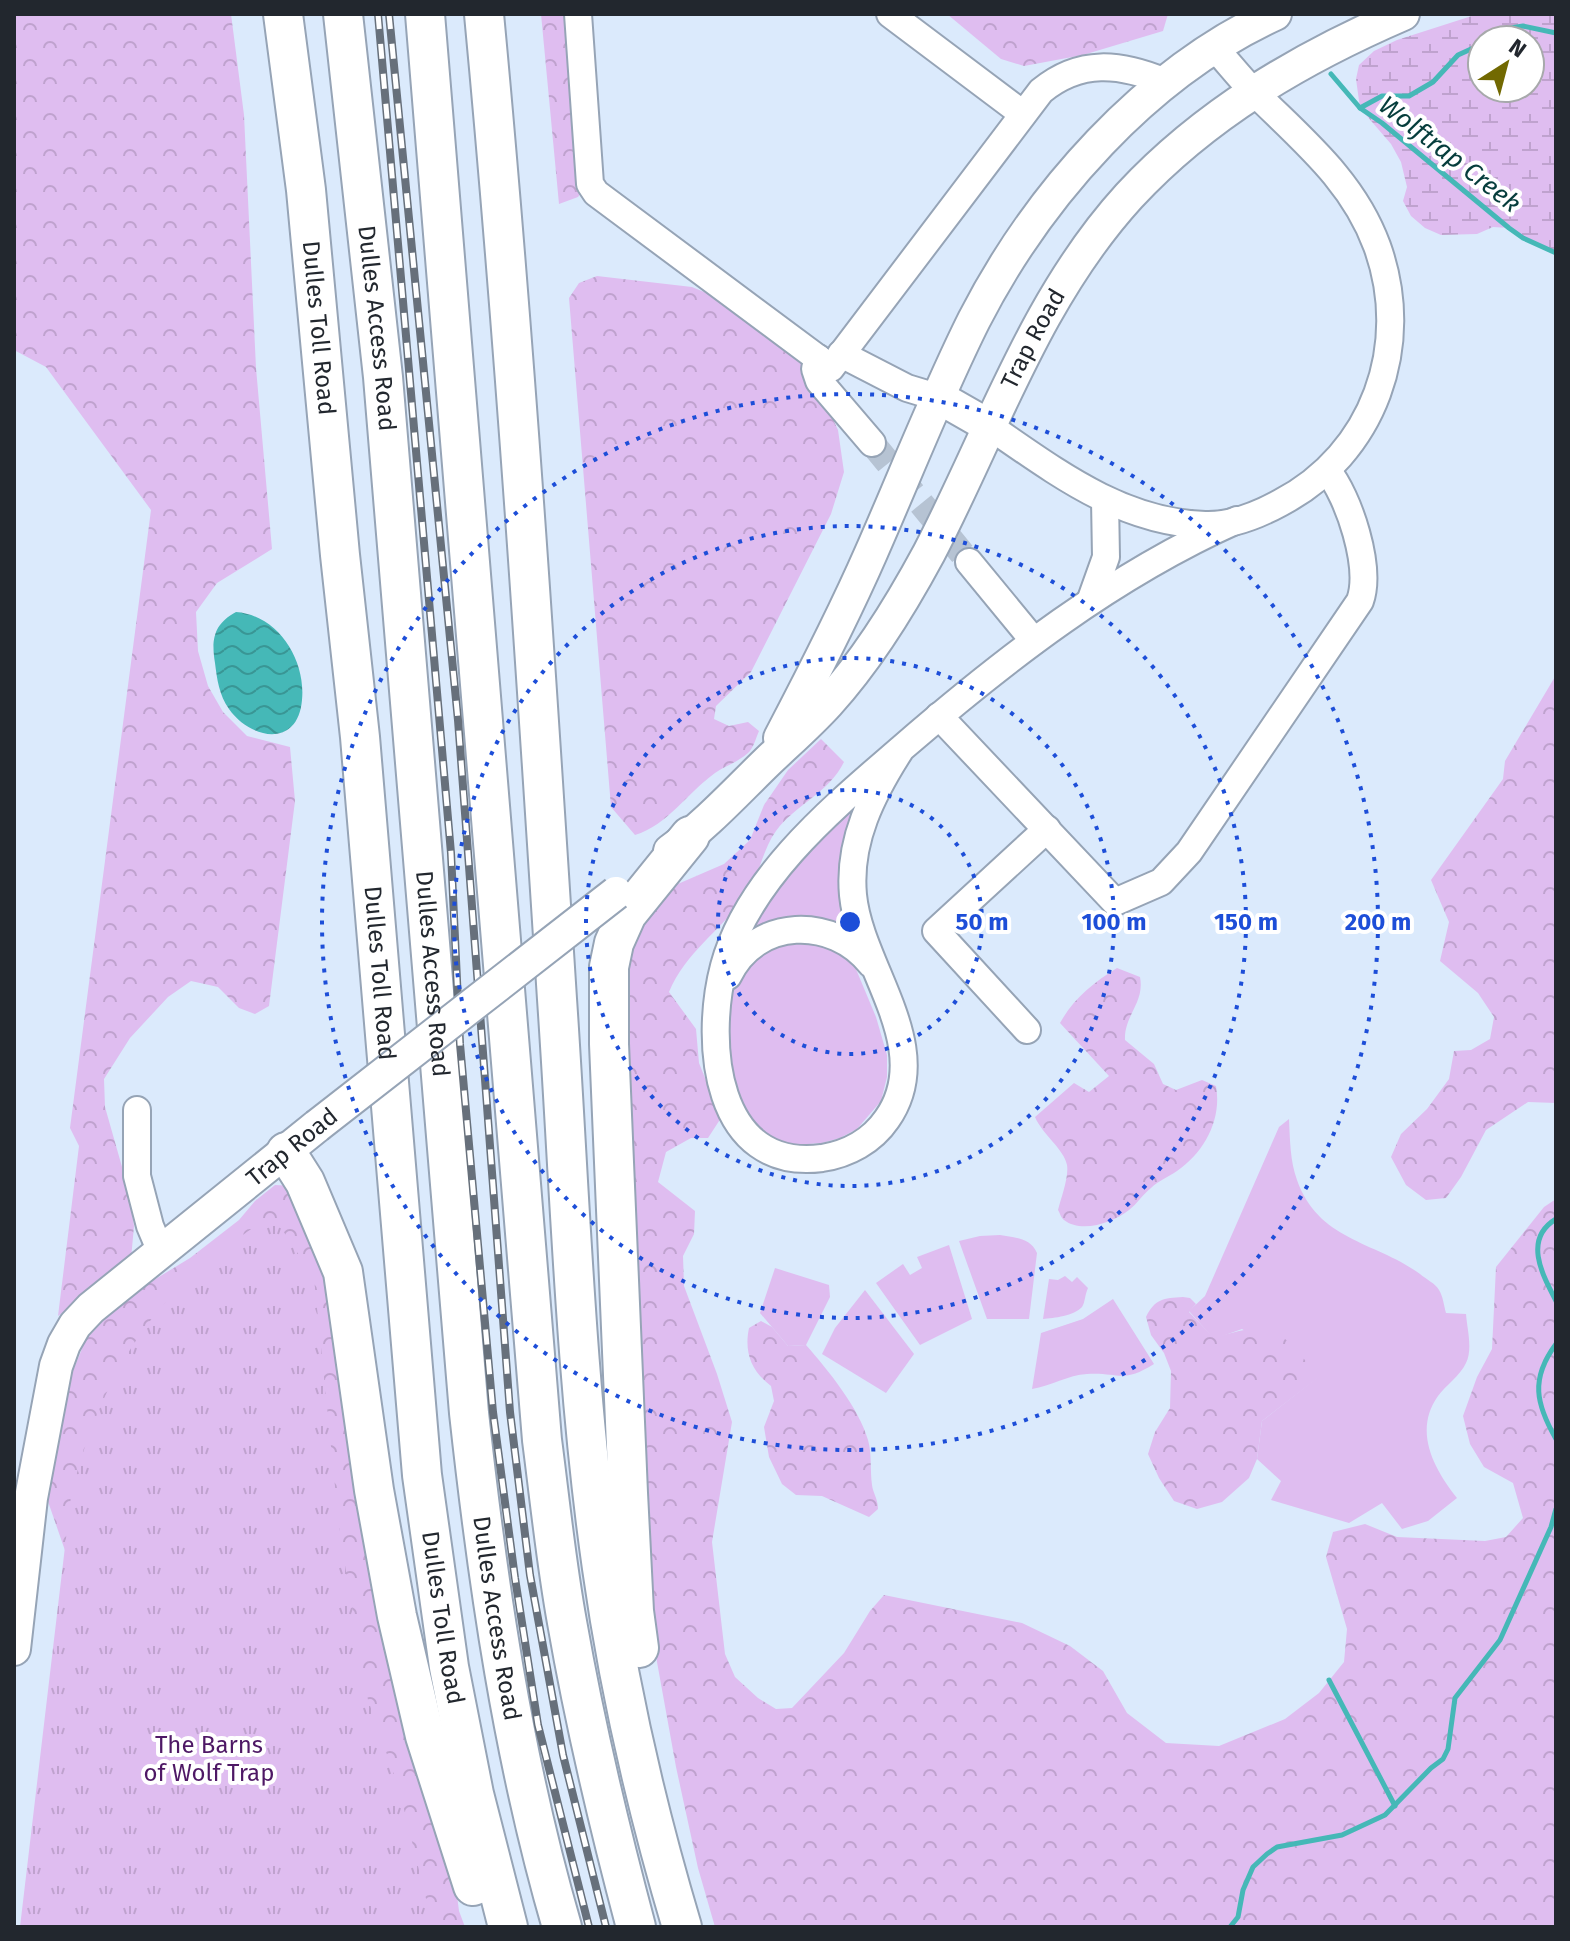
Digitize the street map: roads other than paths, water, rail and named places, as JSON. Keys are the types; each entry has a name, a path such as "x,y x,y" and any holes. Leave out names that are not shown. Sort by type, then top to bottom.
{"highway":[{"name":"Dulles Toll Road","path":"283,14 306,190 341,569 362,751 422,1475 449,1667 474,1794 508,1927"},
{"name":"Dulles Access Road","path":"343,14 383,377 468,1397 482,1531 507,1691 562,1927"},
{"path":"425,14 542,1440 574,1661 612,1838 636,1927"},
{"path":"484,14 535,658 590,1472 602,1568 622,1684 661,1854 683,1927"},
{"path":"683,1927 634,1611 609,1044 609,967 614,943 627,914 690,836"},
{"path":"286,1152 305,1182 343,1272 374,1490 397,1616 425,1736 486,1927"}],"main road":[{"name":"Trap Road","path":"767,762 827,651 974,321 1016,249 1098,144 1165,82 1213,46 1275,14"},
{"name":"Trap Road","path":"14,1649 23,1497 56,1366 75,1325 91,1308 317,1126 690,836 747,785 830,701 884,629 929,553 1053,301 1128,197 1201,131 1253,91 1328,48 1403,14"},
{"path":"940,398 989,426"}],"lane":[{"path":"578,14 590,184 596,193 829,356 940,398"},
{"path":"890,14 1023,114"},
{"path":"989,426 1062,476 1105,500 1133,512 1209,525 1263,512 1285,501 1327,470 1355,439 1376,400 1391,339 1387,282 1376,244 1334,170 1253,91 1213,46"},
{"path":"872,443 819,381 815,369 829,356 1041,91 1057,78 1094,66 1146,74 1165,82"},
{"path":"939,716 1115,902 1161,882 1189,852 1360,601 1365,589 1363,563 1344,498 1327,470"},
{"path":"1091,599 1106,557 1105,500"},
{"path":"901,749 868,806 857,839 853,895 858,920 901,1040 904,1067 902,1088 885,1122 869,1139 853,1149 815,1159 770,1152 747,1134 735,1119 720,1081 715,1055 724,966 737,933 779,866 857,785 939,716 1034,641 1091,599 1153,562 1237,520"},
{"path":"969,562 1034,641"},
{"path":"1027,1030 936,931 1047,829"},
{"path":"719,993 731,969 748,951 767,938 798,929 834,935 850,943 876,970"},
{"path":"137,1110 137,1176 150,1226 161,1252"}],"water":[{"path":"236,612 265,621 294,655 302,685 302,700 299,715 292,726 283,732 272,734 249,727 229,709 223,698 217,675 214,639 223,622"}],"waterway":[{"path":"1546,31 1556,33"},
{"path":"1360,108 1382,96 1409,96 1433,82 1458,55 1466,51"},
{"name":"Wolftrap Creek","path":"1331,74 1360,108 1509,228 1556,253"},
{"name":"Wolftrap Creek","path":"1556,1219 1540,1236 1538,1247 1541,1268 1556,1301"},
{"name":"Wolftrap Creek","path":"1556,1344 1539,1380 1540,1403 1556,1439"},
{"name":"Wolftrap Creek","path":"1230,1927 1238,1917 1243,1890 1253,1867 1267,1854 1277,1847 1342,1835 1385,1815 1443,1759 1448,1749 1455,1698 1500,1640 1551,1527 1556,1509"},
{"path":"1329,1680 1395,1806"}],"tunnel":[{"path":"872,443 969,562"}],"railway":[{"path":"378,14 451,853 460,1044 493,1412 538,1725 589,1927"},
{"path":"389,14 458,720 510,1412 530,1575 563,1755 606,1927"}],"park label":[{"name":"The Barns of Wolf Trap","path":"209,1759"}]}
